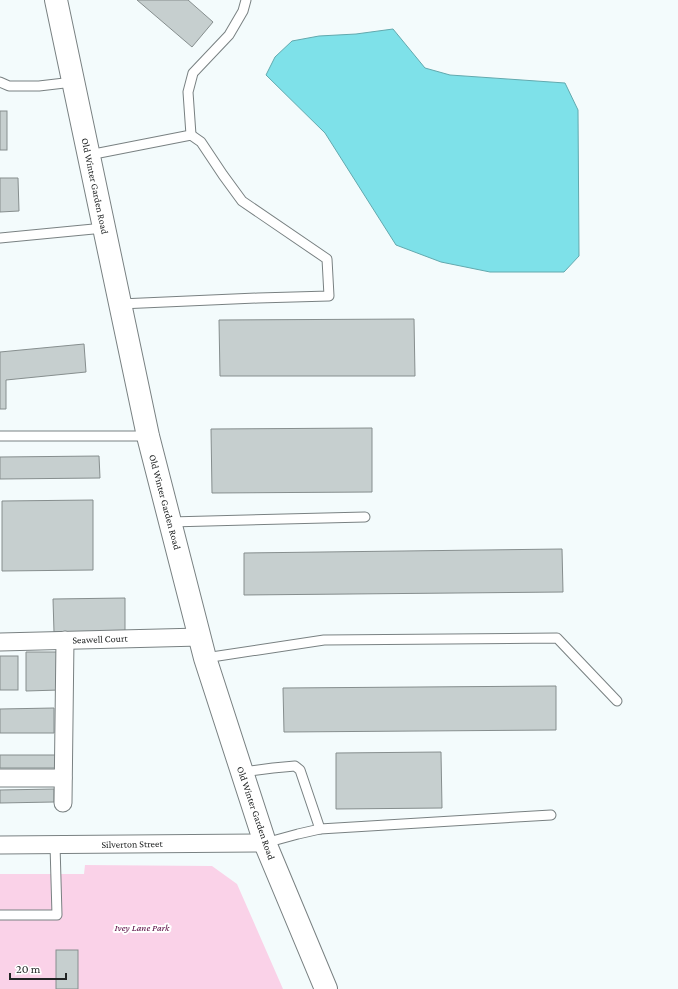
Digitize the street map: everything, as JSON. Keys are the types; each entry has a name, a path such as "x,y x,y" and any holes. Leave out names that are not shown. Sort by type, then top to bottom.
{"main road":[{"name":"Old Winter Garden Road","path":"56,0 148,436 200,637 265,843 326,989"}],"street":[{"name":"Seawell Court","path":"0,642 200,637"},
{"path":"63,804 65,640"},
{"path":"0,778 63,778"},
{"name":"Silverton Street","path":"0,845 265,843"}],"lane":[{"path":"120,304 328,296 327,259 242,201 200,142 191,135 188,92 193,72 228,35 243,11 246,0"},
{"path":"0,82 9,86 39,86 73,82"},
{"path":"89,155 191,135"},
{"path":"0,238 104,228"},
{"path":"0,436 148,436"},
{"path":"170,522 365,517"},
{"path":"206,658 324,640 557,638 617,701"},
{"path":"242,772 295,766 300,770 320,829"},
{"path":"265,843 320,829 551,815"},
{"path":"0,915 57,915 55,845"}],"green space":[{"name":"Ivey Lane Park","path":"85,865 212,866 237,884 283,989 0,989 0,874 84,874"}],"water":[{"path":"393,29 425,68 450,75 565,83 578,110 579,256 564,272 490,272 441,262 396,245 325,133 266,75 275,57 292,41 319,36 356,34"}],"building":[{"path":"137,0 188,0 213,22 192,47"},
{"path":"0,111 7,111 7,150 0,150"},
{"path":"0,178 18,178 19,211 0,212"},
{"path":"414,319 415,376 220,376 219,320"},
{"path":"84,344 86,372 6,380 6,409 0,409 0,352"},
{"path":"372,428 372,492 212,493 211,429"},
{"path":"99,456 100,478 0,479 0,457"},
{"path":"93,500 93,570 2,571 2,501"},
{"path":"562,549 563,592 244,595 244,553"},
{"path":"125,598 125,631 54,632 53,599"},
{"path":"26,652 58,652 59,690 26,691"},
{"path":"0,656 18,656 18,690 0,690"},
{"path":"556,686 556,730 284,732 283,688"},
{"path":"54,708 54,733 0,733 0,709"},
{"path":"441,752 442,808 336,809 336,753"},
{"path":"0,755 56,755 56,768 0,768"},
{"path":"54,789 54,802 0,803 0,790"},
{"path":"56,950 78,950 78,989 56,989"}]}
